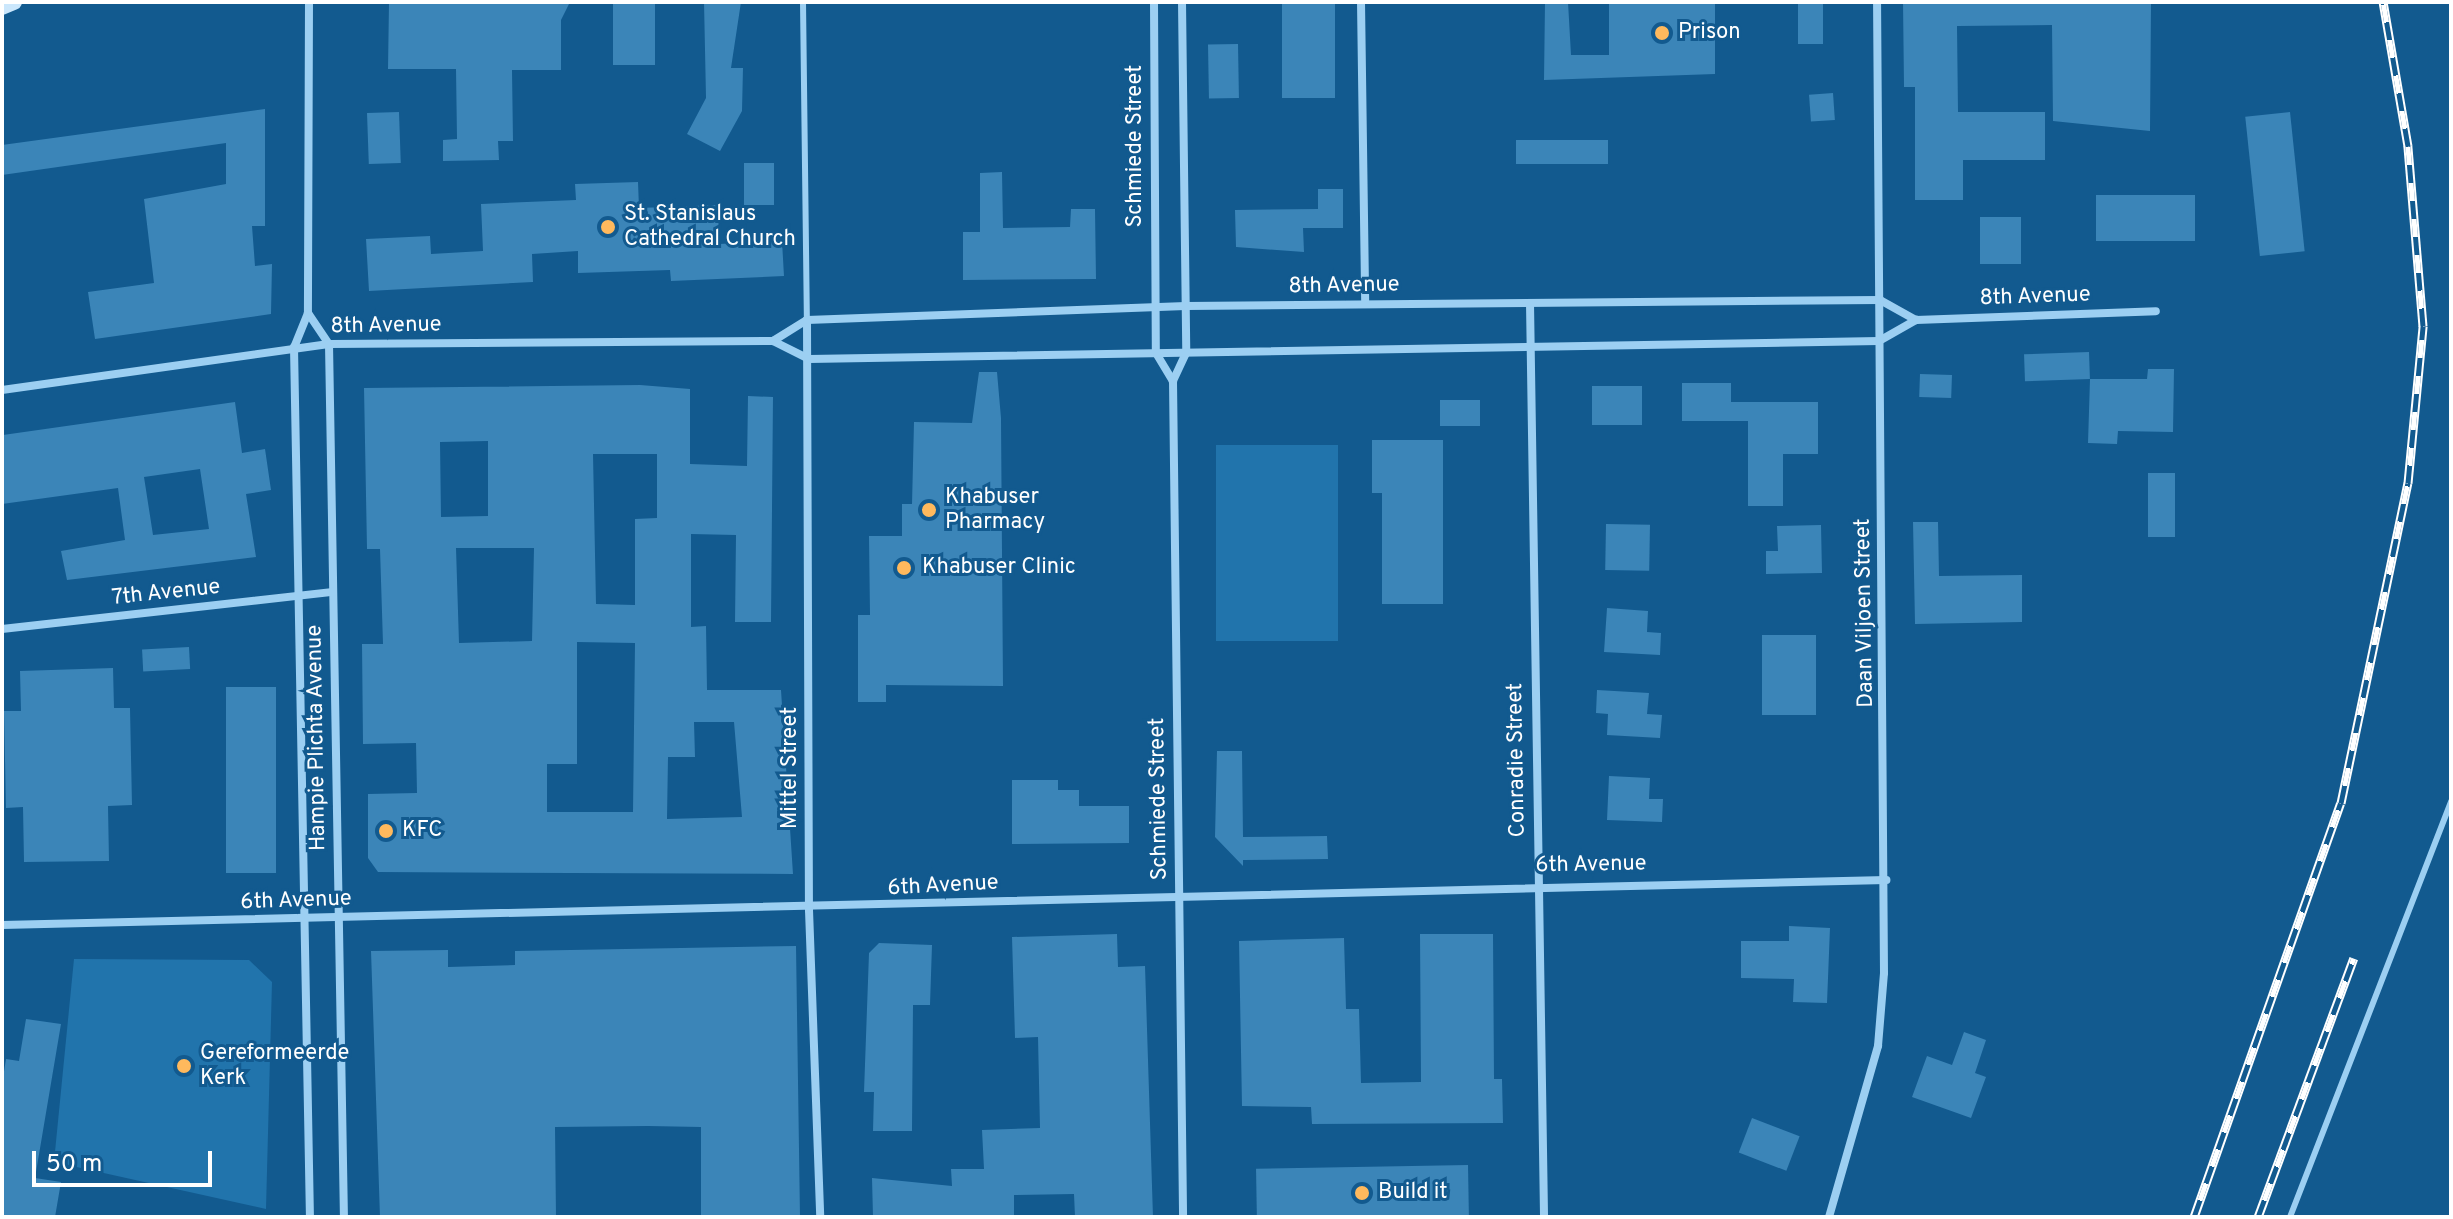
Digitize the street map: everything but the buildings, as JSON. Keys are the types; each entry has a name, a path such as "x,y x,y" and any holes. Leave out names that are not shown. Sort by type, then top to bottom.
{"main road":[{"path":"2,7 14,2"}],"street":[{"name":"Hampie Plichta Avenue","path":"309,2 308,313 294,347 310,1217"},
{"name":"Schmiede Street","path":"1154,2 1156,353 1173,381"},
{"name":"Schmiede Street","path":"1182,2 1186,353 1173,381 1183,1217"},
{"path":"1361,2 1365,304"},
{"name":"Daan Viljoen Street","path":"1829,1217 1878,1046 1886,880 1877,2"},
{"name":"8th Avenue","path":"773,341 807,320 1186,306 1880,300 1916,320"},
{"name":"Conradie Street","path":"1530,303 1536,884 1544,1217"},
{"name":"8th Avenue","path":"2,390 329,344 773,341 809,359 1879,341 1916,320 2156,311"},
{"path":"308,313 329,344"},
{"name":"Mittel Street","path":"807,320 809,910 820,1217"},
{"name":"Hampie Plichta Avenue","path":"329,344 344,1217"},
{"name":"7th Avenue","path":"2,629 333,592"},
{"name":"6th Avenue","path":"2,925 809,910 1178,893 1536,884 1886,880"}],"lane":[{"path":"803,2 807,320"},
{"path":"2290,1217 2451,801"}],"shaded area":[{"path":"1216,445 1338,445 1338,641 1216,641"},
{"path":"74,959 249,960 272,982 266,1209 54,1162"}],"railway":[{"path":"2194,1217 2341,803 2408,483 2423,326 2408,146 2383,2"},
{"path":"2258,1217 2354,958"}],"place":[{"name":"Prison","path":"1662,33"},
{"name":"St. Stanislaus Cathedral Church","path":"608,227"},
{"name":"Khabuser Pharmacy","path":"929,510"},
{"name":"Khabuser Clinic","path":"904,568"},
{"name":"KFC","path":"386,831"},
{"name":"Gereformeerde Kerk","path":"184,1066"},
{"name":"Build it","path":"1362,1193"}]}
